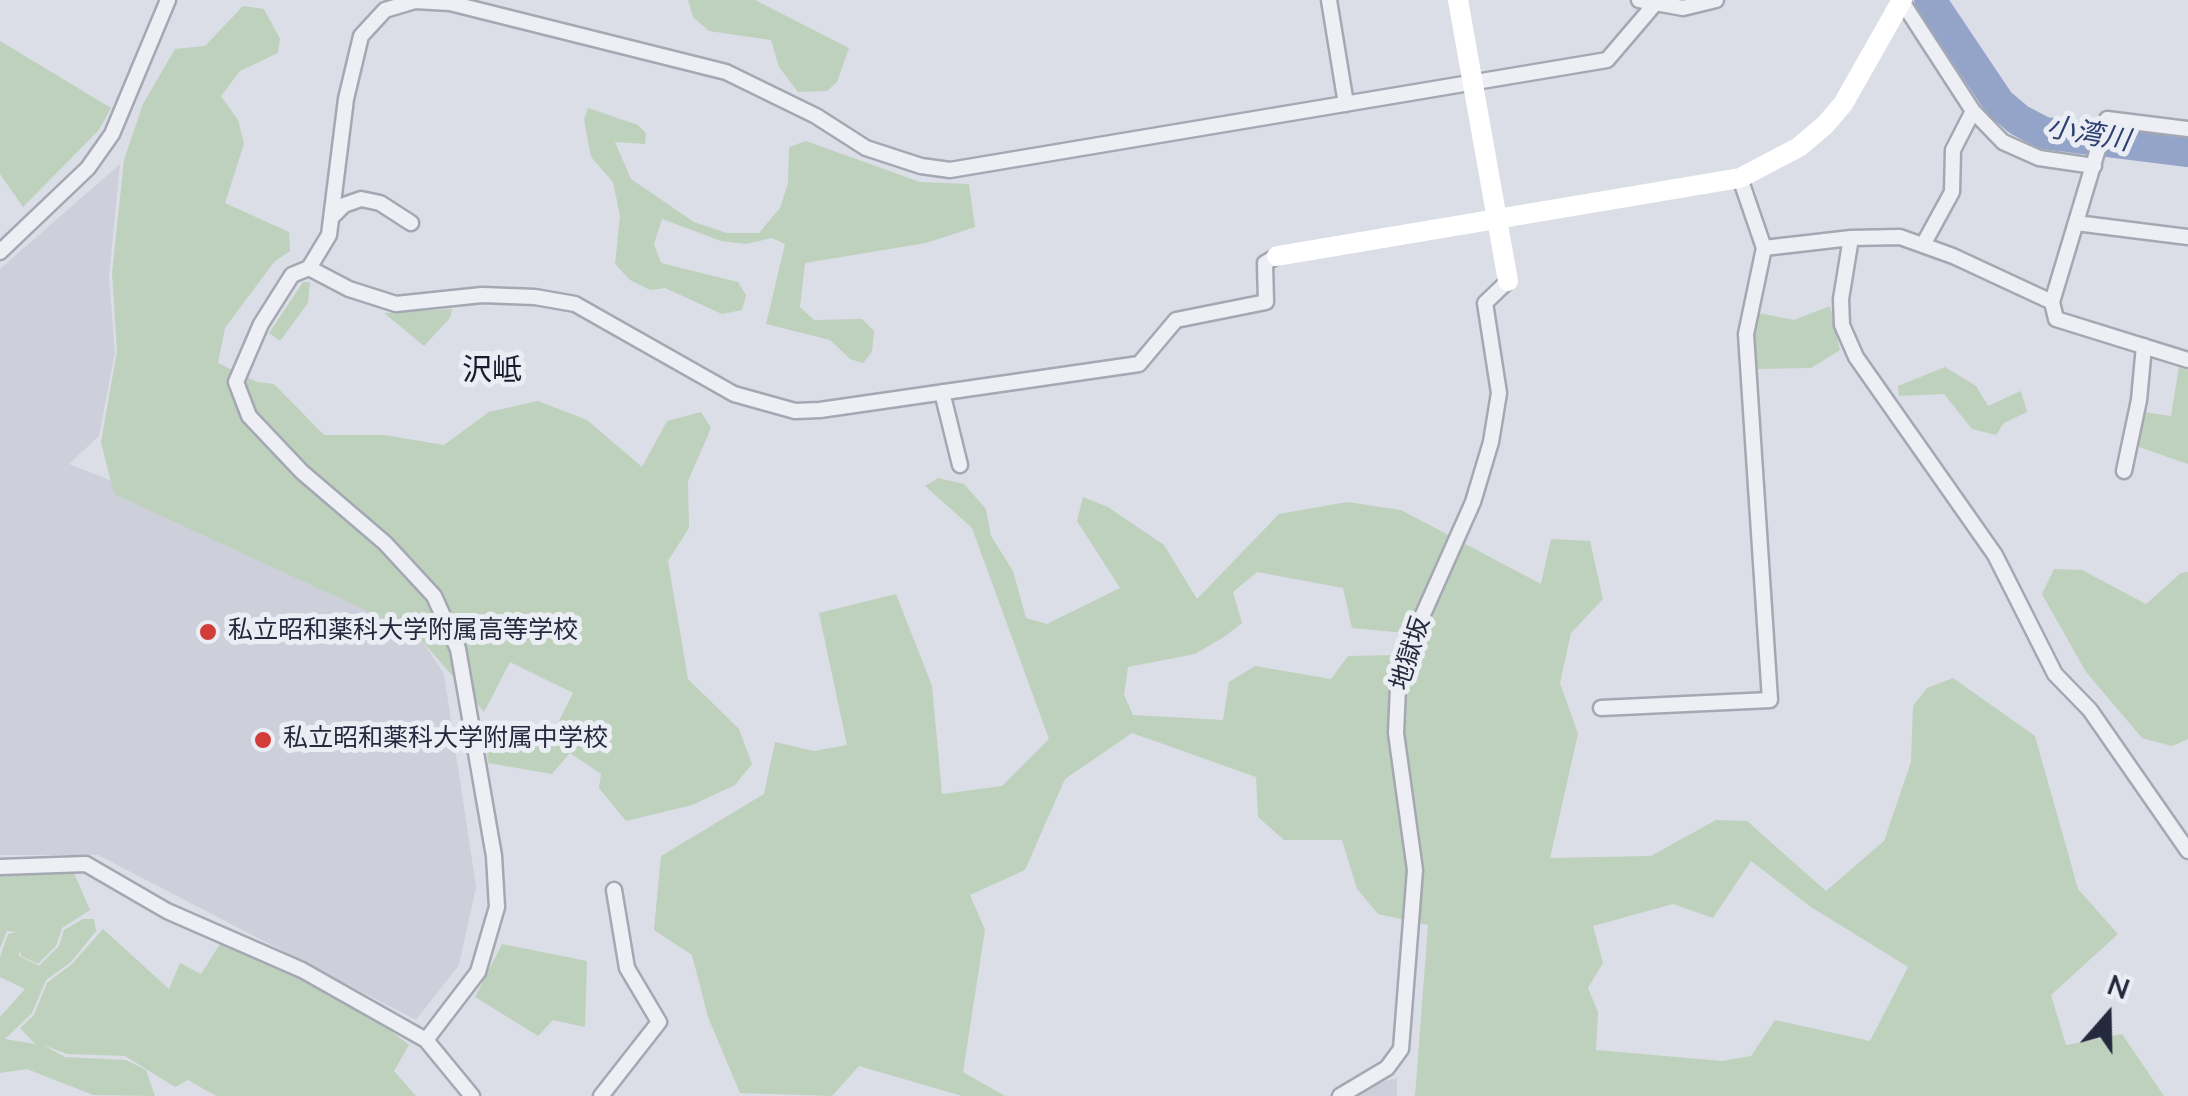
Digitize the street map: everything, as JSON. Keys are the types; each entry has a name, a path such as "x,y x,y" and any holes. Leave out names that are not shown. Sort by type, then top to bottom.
{"street":[{"path":"0,252 88,168 112,134 168,0"},
{"path":"1329,0 1346,104"},
{"path":"1458,0 1508,281"},
{"path":"426,1040 478,972 497,906 491,839 458,649 434,596 385,543 302,472 249,416 236,382 261,324 292,276 310,268 329,236 346,99 361,36 385,10 415,1 493,12 726,72 816,116 866,148 921,166 950,170 1606,60 1646,2 1683,8 1716,0"},
{"path":"310,268 349,289 396,304 482,295 534,297 575,304 734,394 795,410 1139,364 1176,320 1266,302 1265,264 1278,256 1740,178 1799,147 1825,125 1902,0 1973,111 2003,142 2039,158 2095,164"},
{"path":"1923,245 1952,192 1952,150 1973,111"},
{"path":"2188,129 2108,119 2052,302 2056,318 2188,360"},
{"path":"1600,708 1770,700 1746,334 1764,248 1740,178"},
{"path":"332,218 344,206 361,199 380,203 411,223"},
{"path":"2076,223 2188,237"},
{"path":"1764,248 1900,237 2052,302"},
{"path":"1851,238 1842,312 1856,358 1995,556 2056,674 2090,710 2188,851"},
{"name":"地獄坂","path":"1340,1096 1387,1068 1401,1049 1415,870 1396,733 1398,687 1418,628 1472,502 1491,442 1499,394 1484,302 1508,281"},
{"path":"2124,470 2140,400 2144,346"},
{"path":"942,392 960,465"},
{"path":"0,867 86,864 167,910 302,970 426,1040 472,1096"},
{"path":"601,1096 659,1022 627,968 614,890"}],"shaded area":[{"name":"私立昭和薬科大学附属高等学校","path":"120,164 109,277 115,352 99,436 69,464 389,591 444,674 476,887 459,965 416,1020 98,855 0,855 0,269"},
{"path":"1397,1078 1397,1096 1354,1096 1373,1084"}],"green space":[{"path":"688,0 755,0 849,48 837,82 827,91 798,92 779,67 771,40 709,31 693,17"},
{"path":"243,6 264,9 280,39 278,53 240,71 221,96 238,120 244,144 225,203 289,232 290,251 274,262 225,328 218,363 257,382 274,384 324,435 384,435 444,445 489,412 538,401 587,420 642,467 667,421 701,412 711,428 688,481 689,528 668,561 688,679 739,729 752,764 735,785 692,805 626,821 599,788 601,774 570,753 552,774 488,763 484,723 550,739 573,693 510,662 484,712 415,633 114,494 101,442 117,351 112,273 124,160 143,104 175,49 205,46"},
{"path":"0,41 111,108 99,130 23,207 0,174"},
{"path":"588,108 638,125 646,133 645,144 615,142 631,179 694,222 727,233 759,233 780,208 788,183 789,147 806,141 920,182 969,184 975,227 926,243 805,263 800,307 814,320 862,319 874,331 872,352 863,363 850,359 830,340 766,324 785,244 772,238 746,244 721,241 662,219 654,244 661,263 738,282 746,295 742,310 722,314 665,288 650,290 630,280 615,264 620,216 613,182 591,157 584,119"},
{"path":"303,282 310,282 308,303 280,341 269,333"},
{"path":"1830,306 1840,350 1811,368 1755,369 1753,336 1759,313 1794,320"},
{"path":"452,309 450,318 424,346 384,313"},
{"path":"1945,367 1976,386 1988,406 2021,391 2027,412 2004,423 1996,435 1972,429 1944,394 1899,396 1898,386"},
{"path":"2179,367 2188,370 2188,464 2136,446 2144,412 2171,416"},
{"path":"938,478 964,484 986,509 991,536 1013,571 1026,618 1047,624 1120,588 1077,521 1083,497 1108,507 1164,545 1197,599 1279,514 1347,502 1401,510 1541,584 1551,539 1590,541 1603,599 1571,633 1560,683 1578,734 1550,858 1651,856 1716,820 1747,821 1826,891 1884,841 1911,762 1913,706 1927,688 1953,678 2035,736 2078,889 2118,934 2051,995 2066,1045 2122,1034 2164,1096 1415,1096 1428,925 1378,914 1357,889 1342,840 1284,840 1258,817 1256,777 1132,733 1065,779 1025,870 970,895 985,930 963,1072 1005,1096 962,1096 859,1066 832,1096 740,1093 708,1017 692,955 654,930 661,856 764,794 775,742 814,751 847,745 819,613 896,594 932,686 942,794 1002,786 1049,739 972,528 925,486","holes":["1257,572 1343,588 1352,628 1405,633 1399,655 1348,656 1331,679 1255,666 1229,682 1223,720 1133,715 1124,695 1128,667 1195,654 1224,637 1242,623 1233,592","1751,861 1811,907 1908,967 1870,1041 1775,1020 1751,1056 1722,1061 1596,1050 1598,1012 1588,988 1603,963 1593,926 1673,904 1713,918"]},
{"path":"2054,569 2082,570 2146,604 2181,573 2188,572 2188,739 2172,746 2142,738 2086,672 2042,594"},
{"path":"0,873 74,873 90,910 62,928 56,946 38,964 21,956 20,950 19,956 39,966 59,946 64,930 83,919 94,919 96,931 71,962 46,980 32,1013 5,1039 35,1044 20,1028 34,1015 47,983 72,964 103,929 169,989 180,963 201,974 220,944 304,978 364,1010 409,1045 394,1071 416,1096 216,1096 188,1080 175,1087 125,1056 67,1054 43,1045 65,1057 126,1060 146,1070 155,1096 93,1095 27,1069 0,1073 0,1017 25,989 0,977 0,957 8,934 17,932 7,931 0,948"},
{"path":"502,944 587,961 585,1027 553,1020 538,1036 475,997"}],"waterway":[{"name":"小湾川","path":"1930,0 1999,103 2019,120 2044,133 2188,151"}],"place":[{"name":"私立昭和薬科大学附属高等学校","path":"208,632"},
{"name":"私立昭和薬科大学附属中学校","path":"263,740"}],"district":[{"name":"沢岻","path":"492,373"}]}
